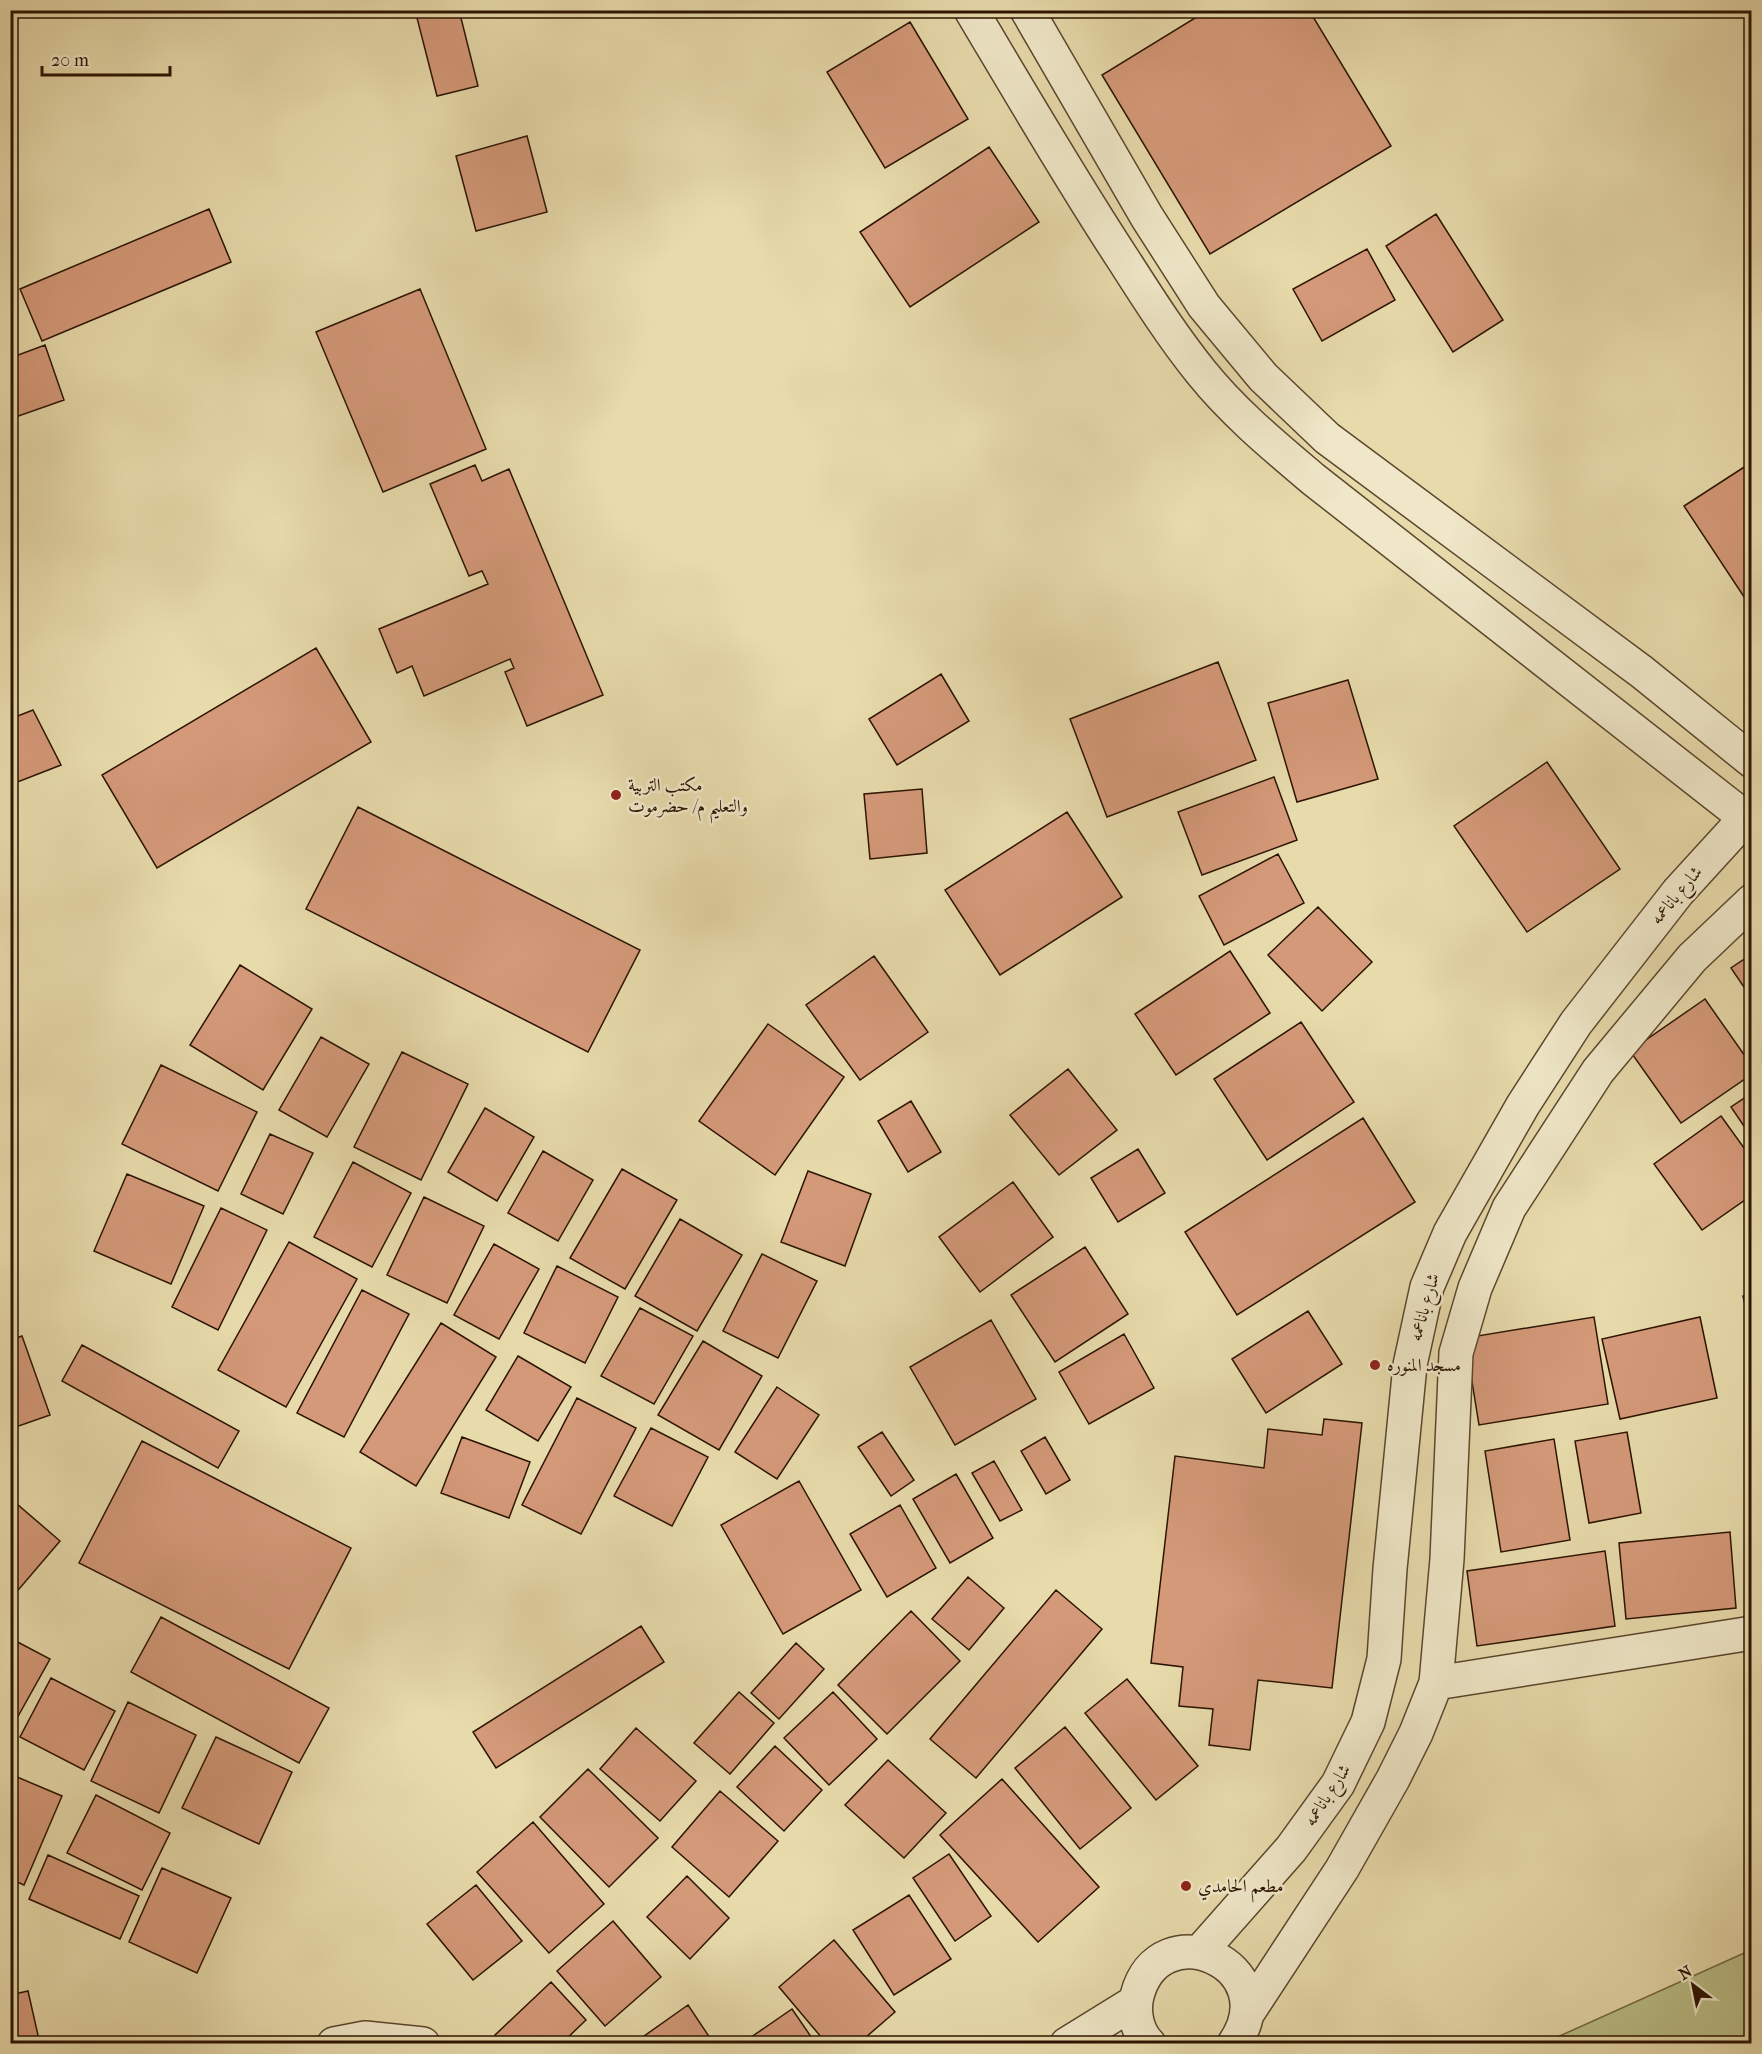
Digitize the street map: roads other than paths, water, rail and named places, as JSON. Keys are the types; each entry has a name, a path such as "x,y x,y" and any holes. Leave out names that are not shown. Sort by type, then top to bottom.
{"street":[{"path":"971,10 1070,179 1168,328 1202,374 1279,450 1312,479 1750,817"},
{"path":"1027,10 1080,104 1204,306 1263,377 1327,438 1642,672 1752,761"},
{"path":"1459,594 1488,558"},
{"name":"شارع باناعمه","path":"1200,1952 1291,1849 1338,1784 1368,1722 1384,1659 1390,1569 1410,1365 1427,1287 1450,1233 1523,1105 1576,1023 1678,892 1750,817"},
{"path":"1240,2029 1348,1859 1394,1779 1436,1683 1447,1559 1455,1353 1475,1288 1509,1208 1598,1071 1692,958 1752,901"},
{"path":"1436,1683 1752,1633"},
{"path":"1149,2043 1137,2022 1135,2002 1139,1987 1146,1974 1156,1963 1178,1953 1200,1952 1216,1957 1231,1967 1241,1981 1246,1997 1240,2029"},
{"path":"1067,2043 1135,2002"},
{"path":"334,2043 365,2038 423,2043"}],"place":[{"name":"مكتب التربية والتعليم م/ حضرموت","path":"616,795"},
{"name":"مسجد المنوره","path":"1375,1365"},
{"name":"مطعم الحامدي","path":"1186,1886"}]}
